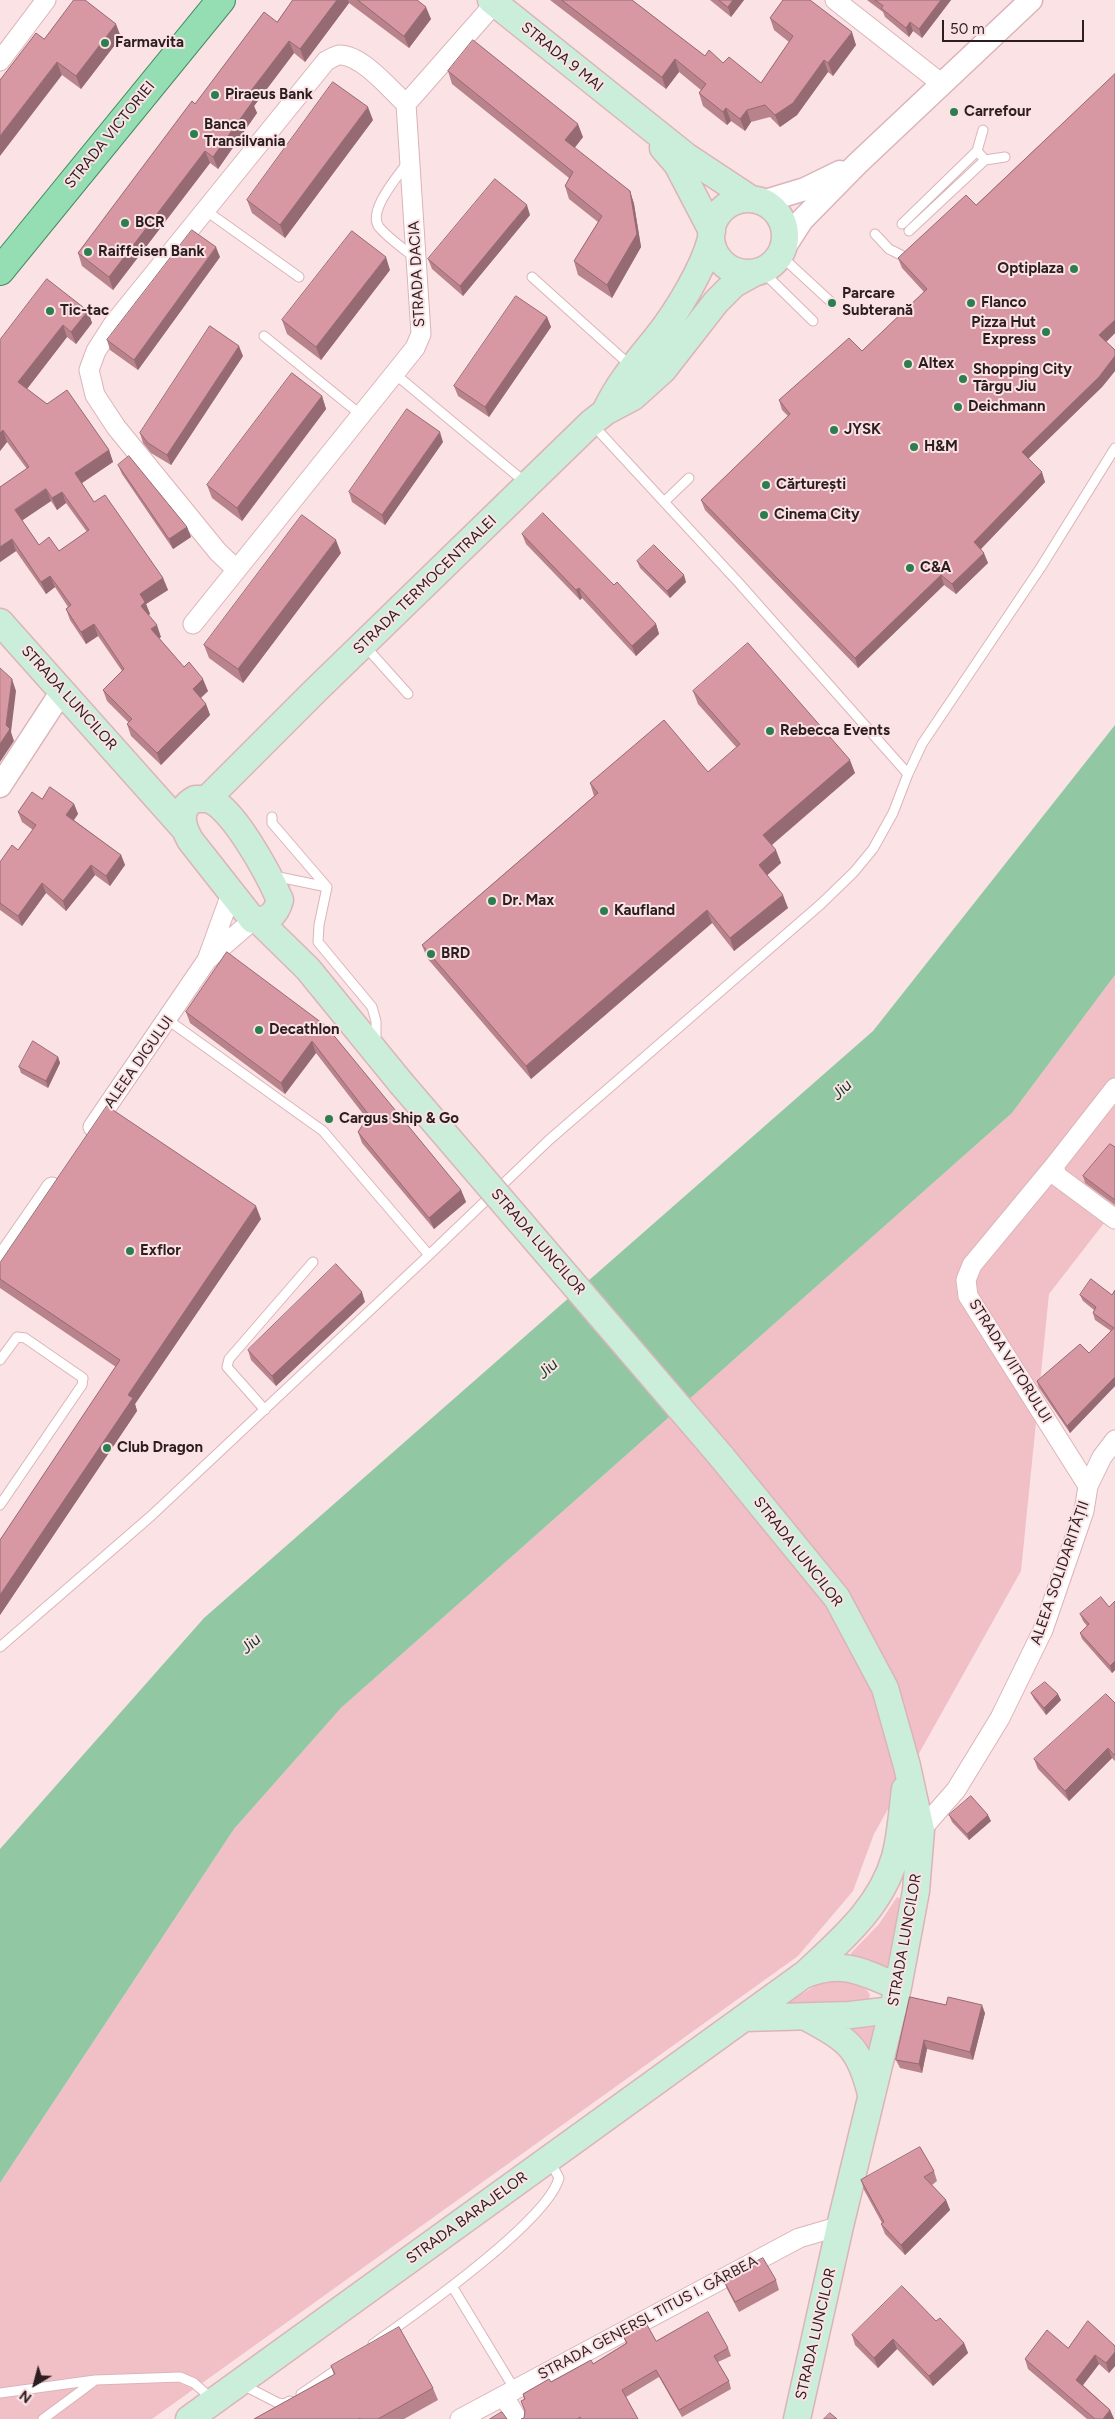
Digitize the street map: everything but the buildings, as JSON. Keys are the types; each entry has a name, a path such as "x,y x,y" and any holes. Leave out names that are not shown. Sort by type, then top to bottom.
{"main road":[{"name":"STRADA VICTORIEI","path":"0,271 221,0"},
{"name":"STRADA 9 MAI","path":"495,1 686,156 756,200"},
{"name":"STRADA 9 MAI","path":"632,114 677,164 711,235"},
{"path":"756,200 772,207 784,226 770,261 738,271 723,263 716,254 711,235 715,220 730,204 756,200"},
{"name":"STRADA TERMOCENTRALEI","path":"193,809 246,760 598,417 616,388 659,335 677,307 706,257 711,235"},
{"name":"STRADA TERMOCENTRALEI","path":"598,417 634,397 664,370 716,302 734,284 770,261"},
{"name":"STRADA LUNCILOR","path":"0,622 137,775 193,809 224,811 238,828 270,876 308,969"},
{"name":"STRADA TERMOCENTRALEI","path":"238,828 234,803 246,760"},
{"name":"STRADA LUNCILOR","path":"193,809 190,840 231,894 308,969 401,1083 721,1456 837,1598 885,1688 907,1766 920,1830 916,1891 896,1999 840,2226 797,2419"},
{"path":"256,920 272,916 280,900"},
{"path":"802,1976 866,1914 881,1891 894,1858 907,1766"},
{"name":"STRADA BARAJELOR","path":"189,2419 802,1976 821,1968 838,1967 859,1970 896,1999"},
{"path":"745,2018 806,2017 896,1999"},
{"path":"806,2017 842,2038 854,2051 864,2065 872,2096"}],"street":[{"path":"0,60 46,0"},
{"path":"835,0 942,84"},
{"name":"STRADA TERMOCENTRALEI","path":"770,261 802,220 857,164 1031,0"},
{"path":"236,569 218,552 116,427 95,395 89,370 96,351 114,323 326,61 339,55 354,59 376,75 406,104 495,1"},
{"name":"STRADA DACIA","path":"194,624 236,569 395,374 415,348 421,334 406,104"},
{"name":"STRADA TERMOCENTRALEI","path":"756,200 805,190 857,164"},
{"path":"0,786 62,691"},
{"name":"ALEEA DIGULUI","path":"84,1141 208,960 231,894"},
{"name":"ALEEA DIGULUI","path":"208,960 256,920"},
{"name":"STRADA VIITORULUI","path":"1088,1486 968,1296 966,1280 972,1265 1054,1166 1115,1088"},
{"path":"1054,1166 1057,1176 1115,1219"},
{"path":"0,1262 62,1173"},
{"name":"ALEEA SOLIDARITĂȚII","path":"920,1830 961,1782 1000,1718 1035,1648 1084,1511 1088,1486 1102,1457 1115,1440"},
{"name":"STRADA GENERSL TITUS I. GÂRBEA","path":"460,2419 799,2238 840,2226"},
{"path":"509,2393 517,2419"}],"lane":[{"path":"902,224 977,151 983,130"},
{"path":"977,151 986,160"},
{"path":"909,231 986,160 1006,157"},
{"path":"410,158 381,202 376,214 378,226 417,260"},
{"path":"205,210 299,277"},
{"path":"875,234 889,249 901,255"},
{"path":"770,261 832,304"},
{"path":"770,261 813,321"},
{"path":"532,276 632,367"},
{"path":"264,336 362,415"},
{"path":"395,374 528,485"},
{"path":"598,417 664,502 745,589 908,774"},
{"path":"0,1646 151,1516 549,1140 821,904 854,872 873,849 893,813 922,744 1041,566 1115,448"},
{"path":"664,502 689,478"},
{"path":"364,644 408,694"},
{"path":"272,817 272,823 327,887"},
{"path":"270,876 327,887"},
{"path":"327,887 319,925 318,942 372,1008 376,1021 376,1052"},
{"path":"168,1020 323,1131 429,1255"},
{"path":"265,1410 226,1367 229,1359 313,1262"},
{"path":"0,1360 17,1336 25,1338 83,1378 82,1385 0,1505"},
{"path":"364,2350 452,2286 538,2212 556,2189 559,2178 549,2159"},
{"path":"452,2286 509,2393"},
{"path":"239,2383 284,2404 348,2361"},
{"path":"0,2393 95,2380 180,2377 194,2383 214,2401"},
{"path":"43,2419 95,2380"}],"shaded area":[{"path":"1115,975 1115,1209 1049,1294 1021,1571 874,1834 853,1891 798,1956 152,2419 0,2419 0,2183 234,1829 341,1708 1012,1113"},
{"path":"897,1897 903,1900 887,1968 885,1970 852,1958 851,1953 879,1924"},
{"path":"829,1982 854,1982 867,1990 870,1995 867,2004 785,2004 817,1985"},
{"path":"872,2027 875,2029 870,2053 846,2028"}],"water":[{"name":"Jiu","path":"1115,725 1115,975 1012,1113 341,1708 234,1829 0,2183 0,1849 204,1618 873,1031"}],"place":[{"name":"Farmavita","path":"105,43"},
{"name":"Piraeus Bank","path":"215,95"},
{"name":"Carrefour","path":"954,112"},
{"name":"Banca Transilvania","path":"194,134"},
{"name":"BCR","path":"125,223"},
{"name":"Raiffeisen Bank","path":"88,252"},
{"name":"Optiplaza","path":"1074,269"},
{"name":"Parcare Subterană","path":"832,303"},
{"name":"Flanco","path":"971,303"},
{"name":"Tic-tac","path":"50,311"},
{"name":"Pizza Hut Express","path":"1046,332"},
{"name":"Altex","path":"908,364"},
{"name":"Shopping City Târgu Jiu","path":"963,379"},
{"name":"Deichmann","path":"958,407"},
{"name":"JYSK","path":"834,430"},
{"name":"H&M","path":"914,447"},
{"name":"Cărturești","path":"766,485"},
{"name":"Cinema City","path":"764,515"},
{"name":"C&A","path":"910,568"},
{"name":"Rebecca Events","path":"770,731"},
{"name":"Dr. Max","path":"492,901"},
{"name":"Kaufland","path":"604,911"},
{"name":"BRD","path":"431,954"},
{"name":"Decathlon","path":"259,1030"},
{"name":"Cargus Ship & Go","path":"329,1119"},
{"name":"Exflor","path":"130,1251"},
{"name":"Club Dragon","path":"107,1448"}]}
